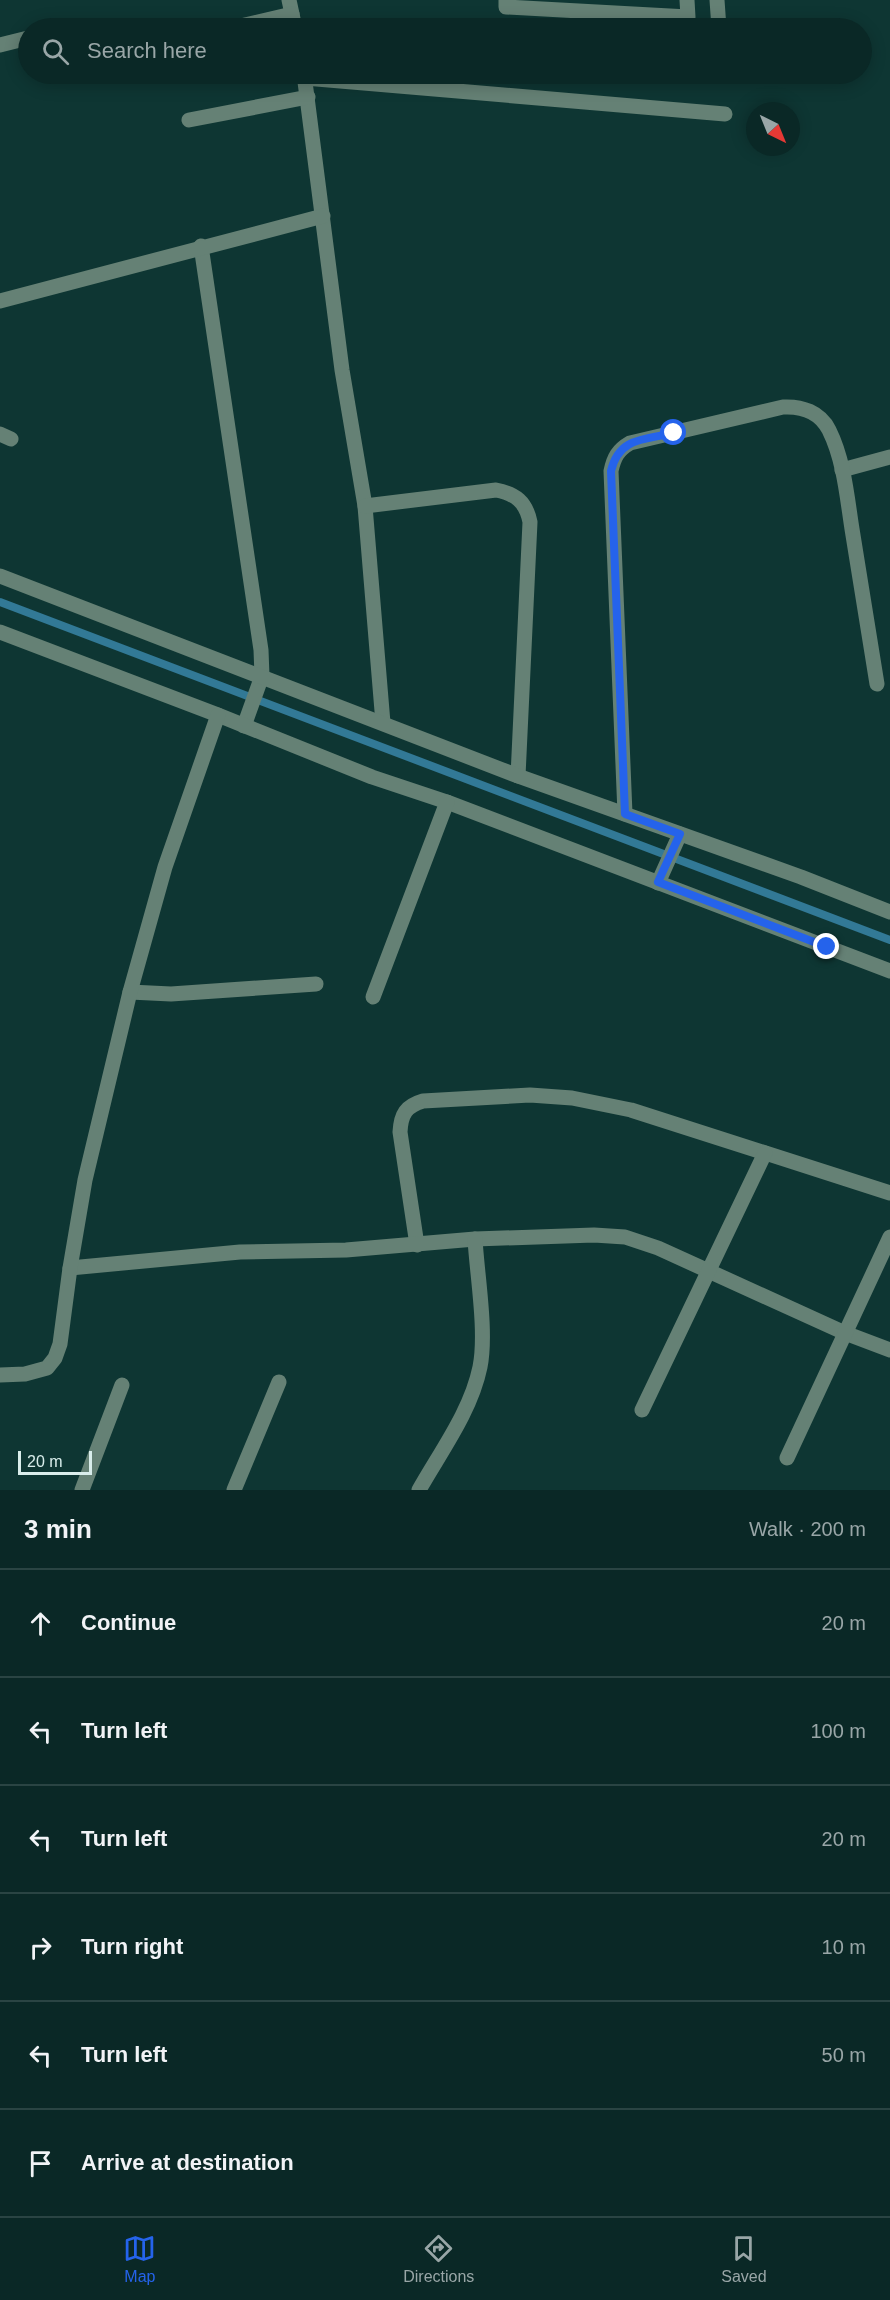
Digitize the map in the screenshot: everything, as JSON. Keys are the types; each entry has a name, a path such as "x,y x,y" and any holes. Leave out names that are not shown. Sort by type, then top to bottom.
{"street":[{"path":"506,0 506,7 688,16 687,0"},
{"path":"717,0 718,18"},
{"path":"275,18 292,14"},
{"path":"0,45 18,40"},
{"path":"306,84 342,370 365,506 383,723"},
{"path":"393,84 725,114"},
{"path":"189,120 308,97"},
{"path":"0,301 201,246 323,216"},
{"path":"201,246 261,650 260,682 244,726"},
{"path":"625,814 611,471 620,449 640,441 783,407 795,406 820,417 829,430 842,470 878,684"},
{"path":"842,470 890,457"},
{"path":"365,506 496,490 509,493 521,500 528,512 530,522 518,776"},
{"path":"0,576 260,682 383,723 518,776 625,814 677,840 890,912"},
{"path":"0,632 218,715 372,777 447,801 890,971"},
{"path":"0,1375 36,1372 46,1368 54,1358 60,1344 85,1180 130,992 165,867 218,715"},
{"path":"373,997 447,801"},
{"path":"658,882 677,840"},
{"path":"130,992 171,994 316,984"},
{"path":"417,1245 400,1120 411,1104 423,1101 530,1095 572,1098 631,1110 890,1193"},
{"path":"642,1410 765,1154"},
{"path":"70,1268 240,1252 346,1250 475,1239 594,1235 625,1237 710,1270 845,1333 890,1350"},
{"path":"787,1458 890,1237"},
{"path":"420,1490 465,1409 480,1365 482,1339 475,1239"},
{"path":"234,1490 279,1382"},
{"path":"82,1490 123,1385"}],"waterway":[{"path":"0,602 890,940"}],"route":[{"path":"674,433 630,443 620,449 611,471 625,814 680,834 658,882 827,947"}]}
